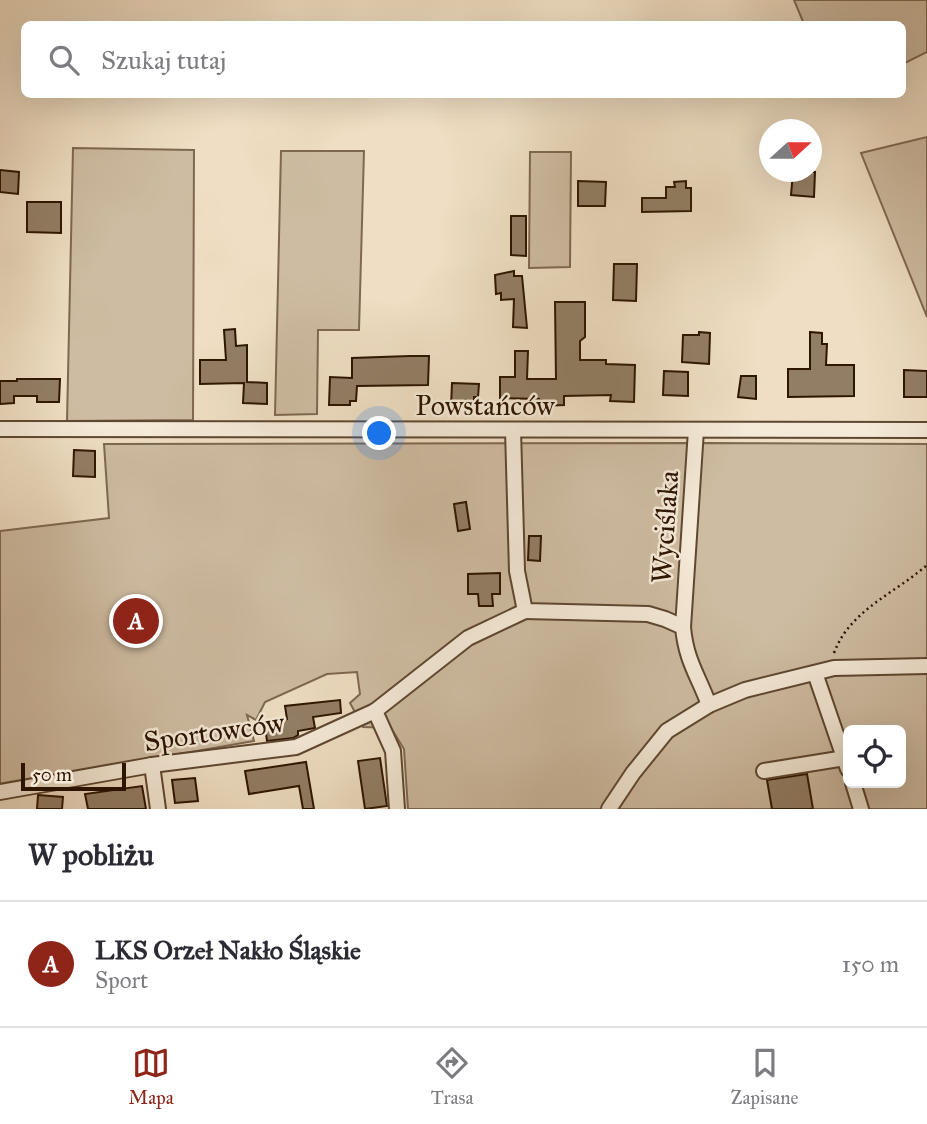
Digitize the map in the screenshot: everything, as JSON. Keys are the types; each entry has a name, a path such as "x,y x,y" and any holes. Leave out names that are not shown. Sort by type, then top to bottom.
{"street":[{"name":"Powstańców","path":"0,429 927,430"},
{"path":"513,430 517,571 525,611 648,614 665,618 683,627"},
{"name":"Wyciślaka","path":"696,430 683,627 690,665 709,705"},
{"name":"Sportowców","path":"0,792 152,765 296,747 375,711 467,638 525,611"},
{"path":"609,809 633,773 667,731 709,705 745,691 821,671 854,666 927,666"},
{"path":"821,671 843,752"},
{"path":"375,711 393,751 397,809"},
{"path":"764,771 843,763"},
{"path":"152,765 158,809"},
{"path":"855,788 861,809"}],"path":[{"path":"821,671 854,619 927,565"}],"shaded area":[{"path":"794,0 927,0 927,52 906,62 906,21 803,21"},
{"path":"927,137 927,317 861,153"},
{"path":"73,148 194,150 193,420 67,421"},
{"path":"281,151 364,151 359,330 318,330 317,414 275,415"},
{"path":"530,152 571,152 570,267 529,268"},
{"path":"104,444 927,444 927,809 408,809 404,749 391,728 363,727 350,703 360,694 357,672 327,674 265,702 256,720 247,715 254,741 0,785 0,531 109,518"}],"building":[{"path":"0,170 19,172 18,194 0,192"},
{"path":"578,181 606,182 605,206 578,206"},
{"path":"686,181 686,188 691,188 691,211 642,212 642,198 666,198 666,187 675,187 674,182"},
{"path":"792,182 815,182 814,197 791,195"},
{"path":"27,202 61,202 61,233 27,232"},
{"path":"511,216 526,216 526,256 511,255"},
{"path":"614,264 637,264 636,301 613,300"},
{"path":"514,271 514,276 522,276 527,328 513,327 514,299 501,300 501,293 496,294 495,275"},
{"path":"555,302 585,302 585,337 580,341 580,360 606,360 606,364 635,365 634,402 610,401 611,395 564,396 564,405 539,406 539,399 500,398 500,377 515,377 515,351 528,351 527,379 556,379"},
{"path":"235,329 236,346 247,345 247,382 267,383 267,404 243,403 244,383 200,384 200,360 226,360 224,330"},
{"path":"699,332 710,333 709,364 682,362 683,335 699,335"},
{"path":"810,332 822,333 822,344 827,344 826,365 854,365 854,396 788,397 788,369 810,369"},
{"path":"429,356 428,385 357,386 356,401 350,401 350,405 329,405 330,377 352,378 352,358"},
{"path":"904,370 927,371 927,397 904,397"},
{"path":"664,371 688,372 688,396 663,395"},
{"path":"741,376 756,376 756,399 738,397"},
{"path":"60,379 59,402 37,402 37,396 14,396 14,403 0,404 0,381"},
{"path":"452,383 479,384 478,397 474,397 474,407 451,407"},
{"path":"74,450 95,451 95,477 73,476"},
{"path":"466,502 470,529 458,531 454,504"},
{"path":"529,536 541,536 540,561 528,560"},
{"path":"500,573 500,594 492,594 493,606 479,606 478,594 468,594 468,574"},
{"path":"340,700 341,713 313,717 315,728 298,731 298,735 293,738 267,741 265,727 276,726 276,723 287,719 285,706"},
{"path":"380,758 387,806 365,809 358,761"},
{"path":"306,762 314,809 303,809 299,786 249,794 245,771"},
{"path":"807,774 813,809 772,809 767,780"},
{"path":"195,778 198,801 175,803 172,780"},
{"path":"142,786 146,809 88,809 85,794"},
{"path":"38,795 63,797 62,809 37,809"}],"place":[{"name":"LKS Orzeł Nakło Śląskie","path":"136,621"}]}
